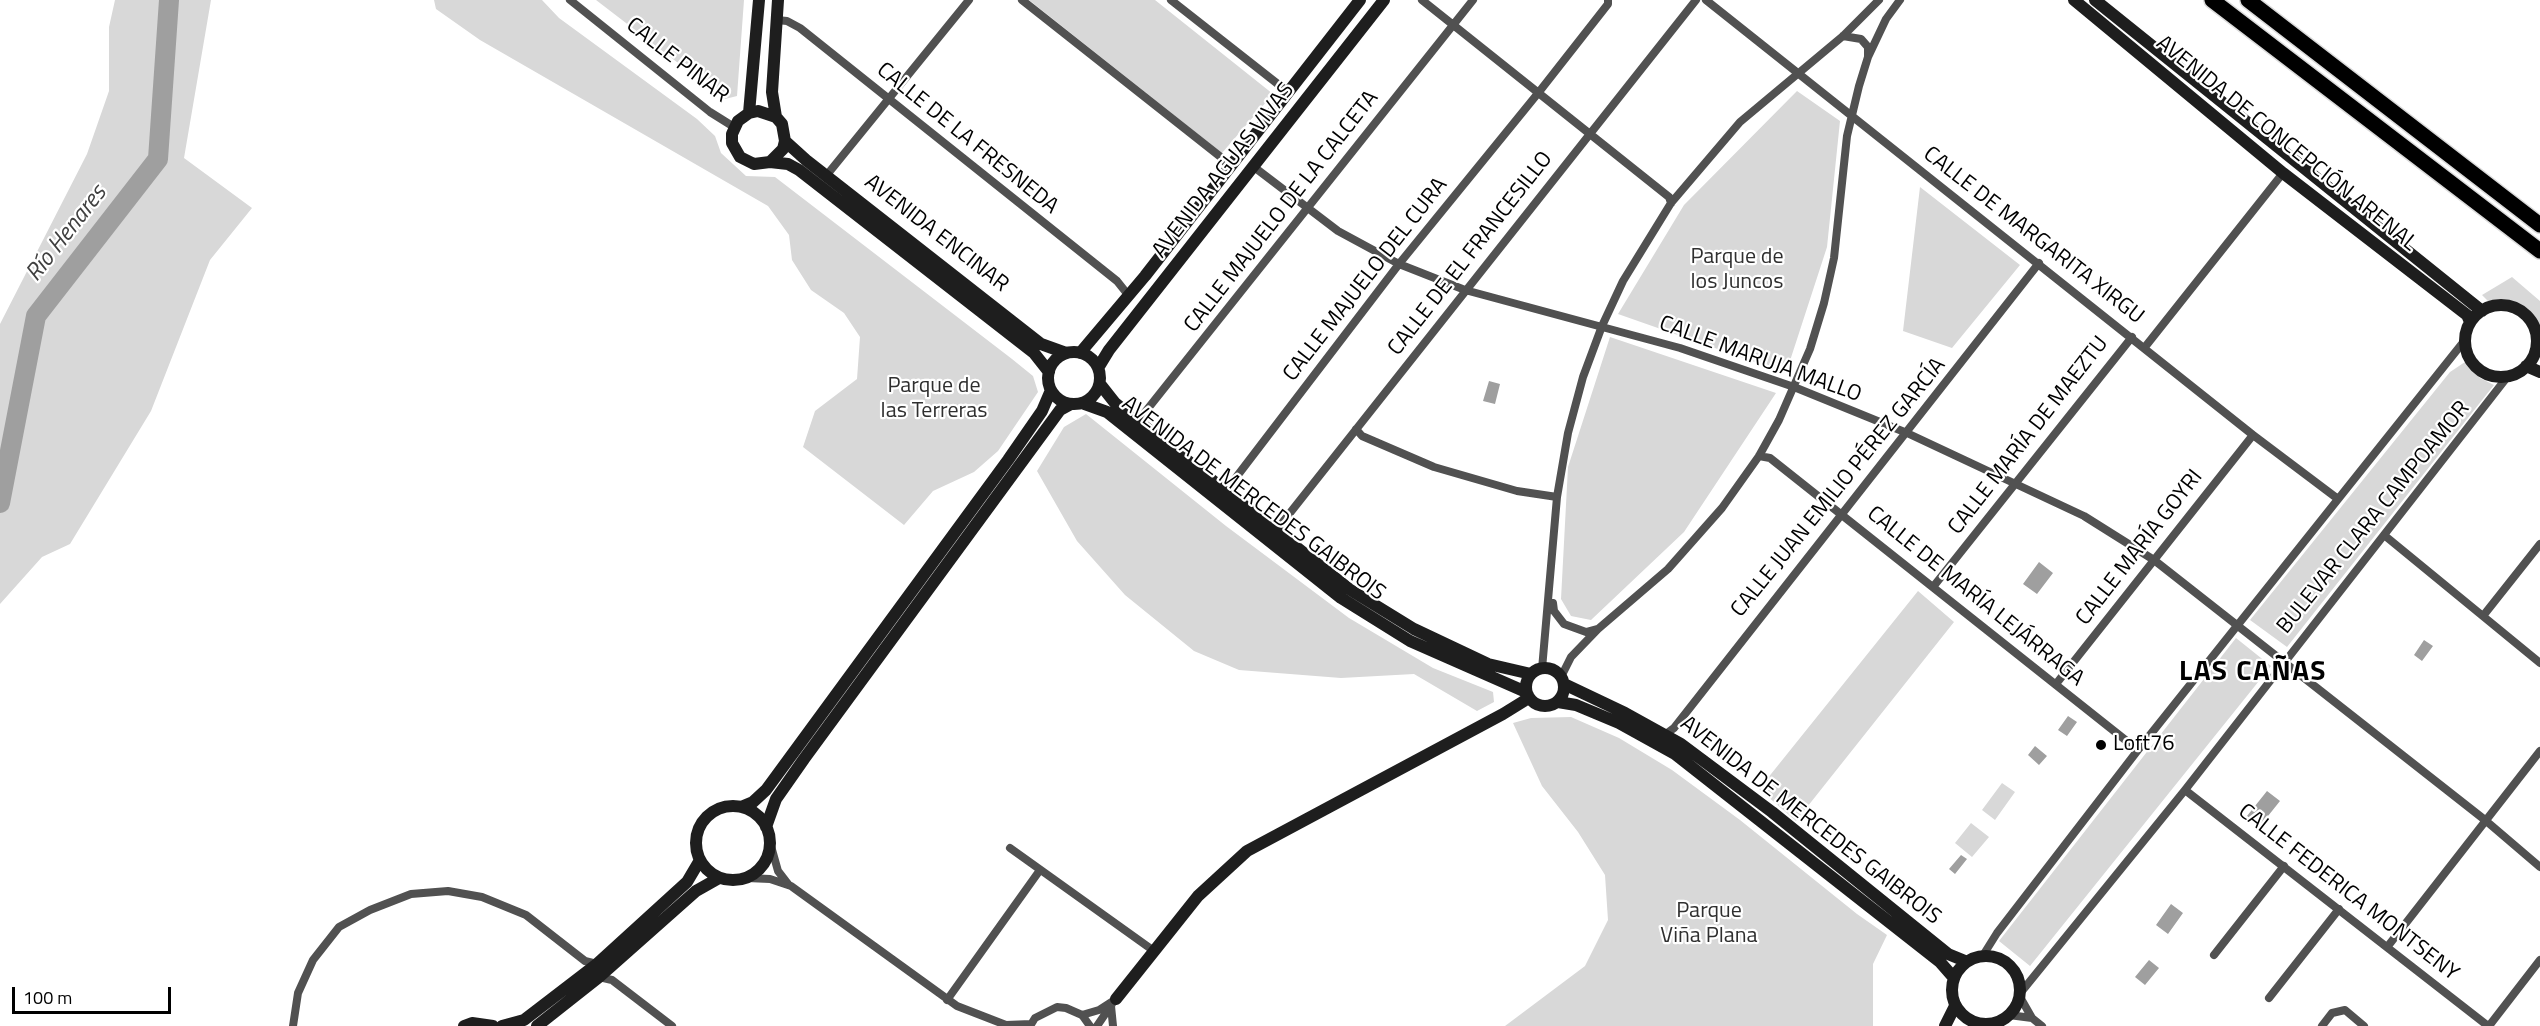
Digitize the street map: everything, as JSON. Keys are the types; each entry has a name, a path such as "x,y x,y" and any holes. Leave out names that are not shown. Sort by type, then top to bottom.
{"highway":[{"path":"2212,0 2540,251"},
{"path":"2248,0 2540,225"}],"street":[{"name":"CALLE PINAR","path":"570,0 710,112 734,127"},
{"path":"749,113 759,0"},
{"path":"776,117 772,92 778,0"},
{"path":"826,176 969,0"},
{"path":"1022,0 1222,158 1229,167"},
{"path":"1171,0 1288,92"},
{"name":"AVENIDA AGUAS VIVAS","path":"1080,352 1128,296 1360,0"},
{"name":"AVENIDA AGUAS VIVAS","path":"1098,368 1109,350 1384,0"},
{"path":"1422,0 1669,197 1671,203"},
{"name":"CALLE MAJUELO DE LA CALCETA","path":"1138,421 1473,0"},
{"name":"CALLE MAJUELO DEL CURA","path":"1228,494 1231,484 1399,264 1539,92 1608,4 1608,0"},
{"name":"CALLE DE EL FRANCESILLO","path":"1279,533 1282,523 1696,0"},
{"name":"CALLE DE MARGARITA XIRGU","path":"1707,0 2253,435 2338,500"},
{"path":"1530,697 1527,682 1537,671 1551,591 1557,497 1568,433 1583,377 1602,326 1623,282 1671,203 1740,122 1843,36 1879,0"},
{"path":"1530,697 1550,705 1558,702 1562,696 1562,680 1571,657 1598,629 1668,570 1722,508 1759,456 1794,387 1812,340 1834,258 1851,115 1868,57 1886,19 1900,0"},
{"name":"AVENIDA DE CONCEPCIÓN ARENAL","path":"2074,0 2283,173 2467,315 2470,322"},
{"name":"AVENIDA DE CONCEPCIÓN ARENAL","path":"2095,0 2482,311"},
{"name":"CALLE DE LA FRESNEDA","path":"777,20 787,21 800,28 1117,282 1128,296"},
{"path":"1843,36 1861,39 1868,47 1868,57"},
{"path":"768,112 782,124 785,141 783,149 770,162 754,164 740,157 732,143 734,127 749,113 768,112"},
{"name":"AVENIDA ENCINAR","path":"785,141 826,176 1041,344 1066,353"},
{"name":"AVENIDA ENCINAR","path":"770,162 788,164 806,175 1034,353 1049,372"},
{"name":"CALLE MARUJA MALLO","path":"1254,167 1338,231 1399,264 1465,290 1691,351 1794,387 1907,433 2110,530 2154,560 2238,625 2485,820 2540,867"},
{"path":"2145,347 2283,173"},
{"name":"CALLE JUAN EMILIO PÉREZ GARCÍA","path":"1666,734 1674,728 2039,263"},
{"path":"2501,305 2514,308 2524,314 2533,325 2538,353 2526,366 2508,376 2488,374 2471,361 2465,340 2470,322 2482,311 2501,305"},
{"name":"CALLE MARÍA DE MAEZTU","path":"1933,587 2132,337"},
{"name":"BULEVAR CLARA CAMPOAMOR","path":"1982,957 1996,933 2138,750 2465,340"},
{"path":"766,827 776,799 855,681 1013,463 1060,410 1090,399 1100,384 1098,368 1094,361 1080,352 1066,353 1052,364 1049,372 1051,390 1056,397 1076,403"},
{"path":"2526,366 2540,372"},
{"name":"BULEVAR CLARA CAMPOAMOR","path":"2021,994 2185,790 2283,661 2508,376"},
{"name":"AVENIDA DE MERCEDES GAIBROIS","path":"1100,384 1115,403 1348,589 1414,629 1488,664 1537,671"},
{"path":"1013,463 1051,390"},
{"name":"AVENIDA DE MERCEDES GAIBROIS","path":"1076,403 1107,412 1341,598 1410,641 1530,697"},
{"path":"1356,429 1362,436 1377,444 1444,471 1517,491 1557,497"},
{"name":"CALLE MARÍA GOYRI","path":"2056,684 2253,435"},
{"name":"CALLE DE MARÍA LEJÁRRAGA","path":"1759,456 1770,458 2138,750"},
{"path":"2384,535 2538,658"},
{"path":"2483,616 2540,544"},
{"path":"1551,591 1554,611 1564,624 1586,632 1598,629"},
{"path":"1537,671 1555,671 1562,680"},
{"name":"AVENIDA DE MERCEDES GAIBROIS","path":"1562,680 1666,734 1772,812 1948,954 1965,961"},
{"path":"788,884 770,879 719,878 711,873 700,860 697,837 704,820 716,811 741,807 753,802 766,790 855,681"},
{"path":"1097,1026 1176,921 1216,876 1264,840 1508,711 1530,697"},
{"name":"AVENIDA DE MERCEDES GAIBROIS","path":"1558,702 1576,705 1619,723 1675,754 1940,962 1954,978"},
{"path":"2388,946 2540,751"},
{"name":"CALLE FEDERICA MONTSENY","path":"2185,790 2488,1026"},
{"path":"741,807 755,813 766,827 778,871 788,884 947,1000 1010,1026 1030,1025 1046,1011 1057,1007 1082,1015 1090,1026"},
{"path":"747,878 762,865 771,846"},
{"path":"1010,848 1154,951"},
{"path":"502,1026 524,1020 597,964 687,882 700,860"},
{"path":"2214,955 2284,866"},
{"path":"947,1000 1040,870"},
{"path":"537,1026 599,977 696,891 719,878"},
{"path":"293,1026 298,993 310,969 339,927 370,910 411,894 448,891 482,897 526,915 585,961 597,964"},
{"path":"2269,998 2339,909"},
{"path":"1945,1026 1955,1006 1954,978 1965,961 1991,956 2007,964 2017,975 2021,994 2032,1018 2042,1026"},
{"path":"2488,1026 2540,960"},
{"path":"599,977 612,980 672,1026"},
{"path":"2009,1015 2021,994"},
{"path":"1082,1015 1099,1010 1113,1002"},
{"path":"1113,1002 1113,1026"},
{"path":"1955,1006 1969,1024 1989,1024 2009,1015 2032,1018"},
{"path":"2322,1026 2332,1013 2344,1010 2364,1026"},
{"path":"464,1026 472,1023 493,1026"}],"green space":[{"path":"115,0 211,0 184,158 252,208 210,260 151,411 70,544 42,557 0,604 0,324 87,154 109,91 109,27"},
{"name":"Parque de las Terreras","path":"434,0 542,0 559,18 697,119 715,136 721,153 746,176 775,177 1012,359 1033,376 1038,392 998,451 974,472 933,491 904,525 803,447 815,411 857,379 860,337 844,313 811,290 792,260 789,235 768,206 480,40 436,9"},
{"path":"596,0 744,0 737,96 725,99"},
{"path":"1029,0 1155,0 1273,94 1222,153"},
{"name":"Parque de los Juncos","path":"1797,91 1840,121 1827,247 1786,373 1618,314 1684,205"},
{"path":"1920,187 2020,265 1952,348 1903,331"},
{"path":"2512,277 2540,301 2540,327 2524,306 2489,302 2482,295"},
{"name":"Parque de los Juncos","path":"1610,337 1776,393 1684,532 1591,620 1571,616 1561,599 1568,467"},
{"path":"2465,362 2480,378 2494,385 2287,647 2250,620 2450,372"},
{"path":"1086,414 1226,526 1349,618 1433,668 1493,692 1494,702 1477,711 1414,674 1341,678 1239,670 1194,651 1125,595 1077,541 1037,471 1064,427"},
{"path":"1918,591 1954,622 1796,821 1759,789"},
{"path":"2236,638 2271,666 2030,966 1999,941"},
{"name":"Parque Viña Plana","path":"1571,717 1619,738 1672,770 1887,935 1873,964 1873,1026 1505,1026 1585,966 1608,920 1605,875 1578,832 1542,786 1513,723 1531,718"},
{"path":"2002,783 2015,792 1995,820 1982,810"},
{"path":"1971,823 1989,837 1972,857 1955,843"}],"shaded area":[{"path":"1489,381 1500,384 1495,404 1483,401"},
{"path":"2039,562 2053,573 2037,594 2023,584"},
{"path":"2424,640 2433,646 2422,661 2414,655"},
{"path":"2068,716 2077,722 2067,736 2058,730"},
{"path":"2035,746 2047,756 2039,765 2028,755"},
{"path":"2267,791 2280,801 2260,826 2247,816"},
{"path":"1961,855 1967,859 1955,874 1949,869"},
{"path":"2171,904 2183,913 2168,934 2156,925"},
{"path":"2149,960 2159,968 2145,985 2135,977"}],"waterway":[{"name":"Río Henares","path":"0,503 36,316 158,159 169,0"}],"place":[{"name":"Loft76","path":"2101,745"}],"district":[{"name":"LAS CAÑAS","path":"2253,673"}]}
